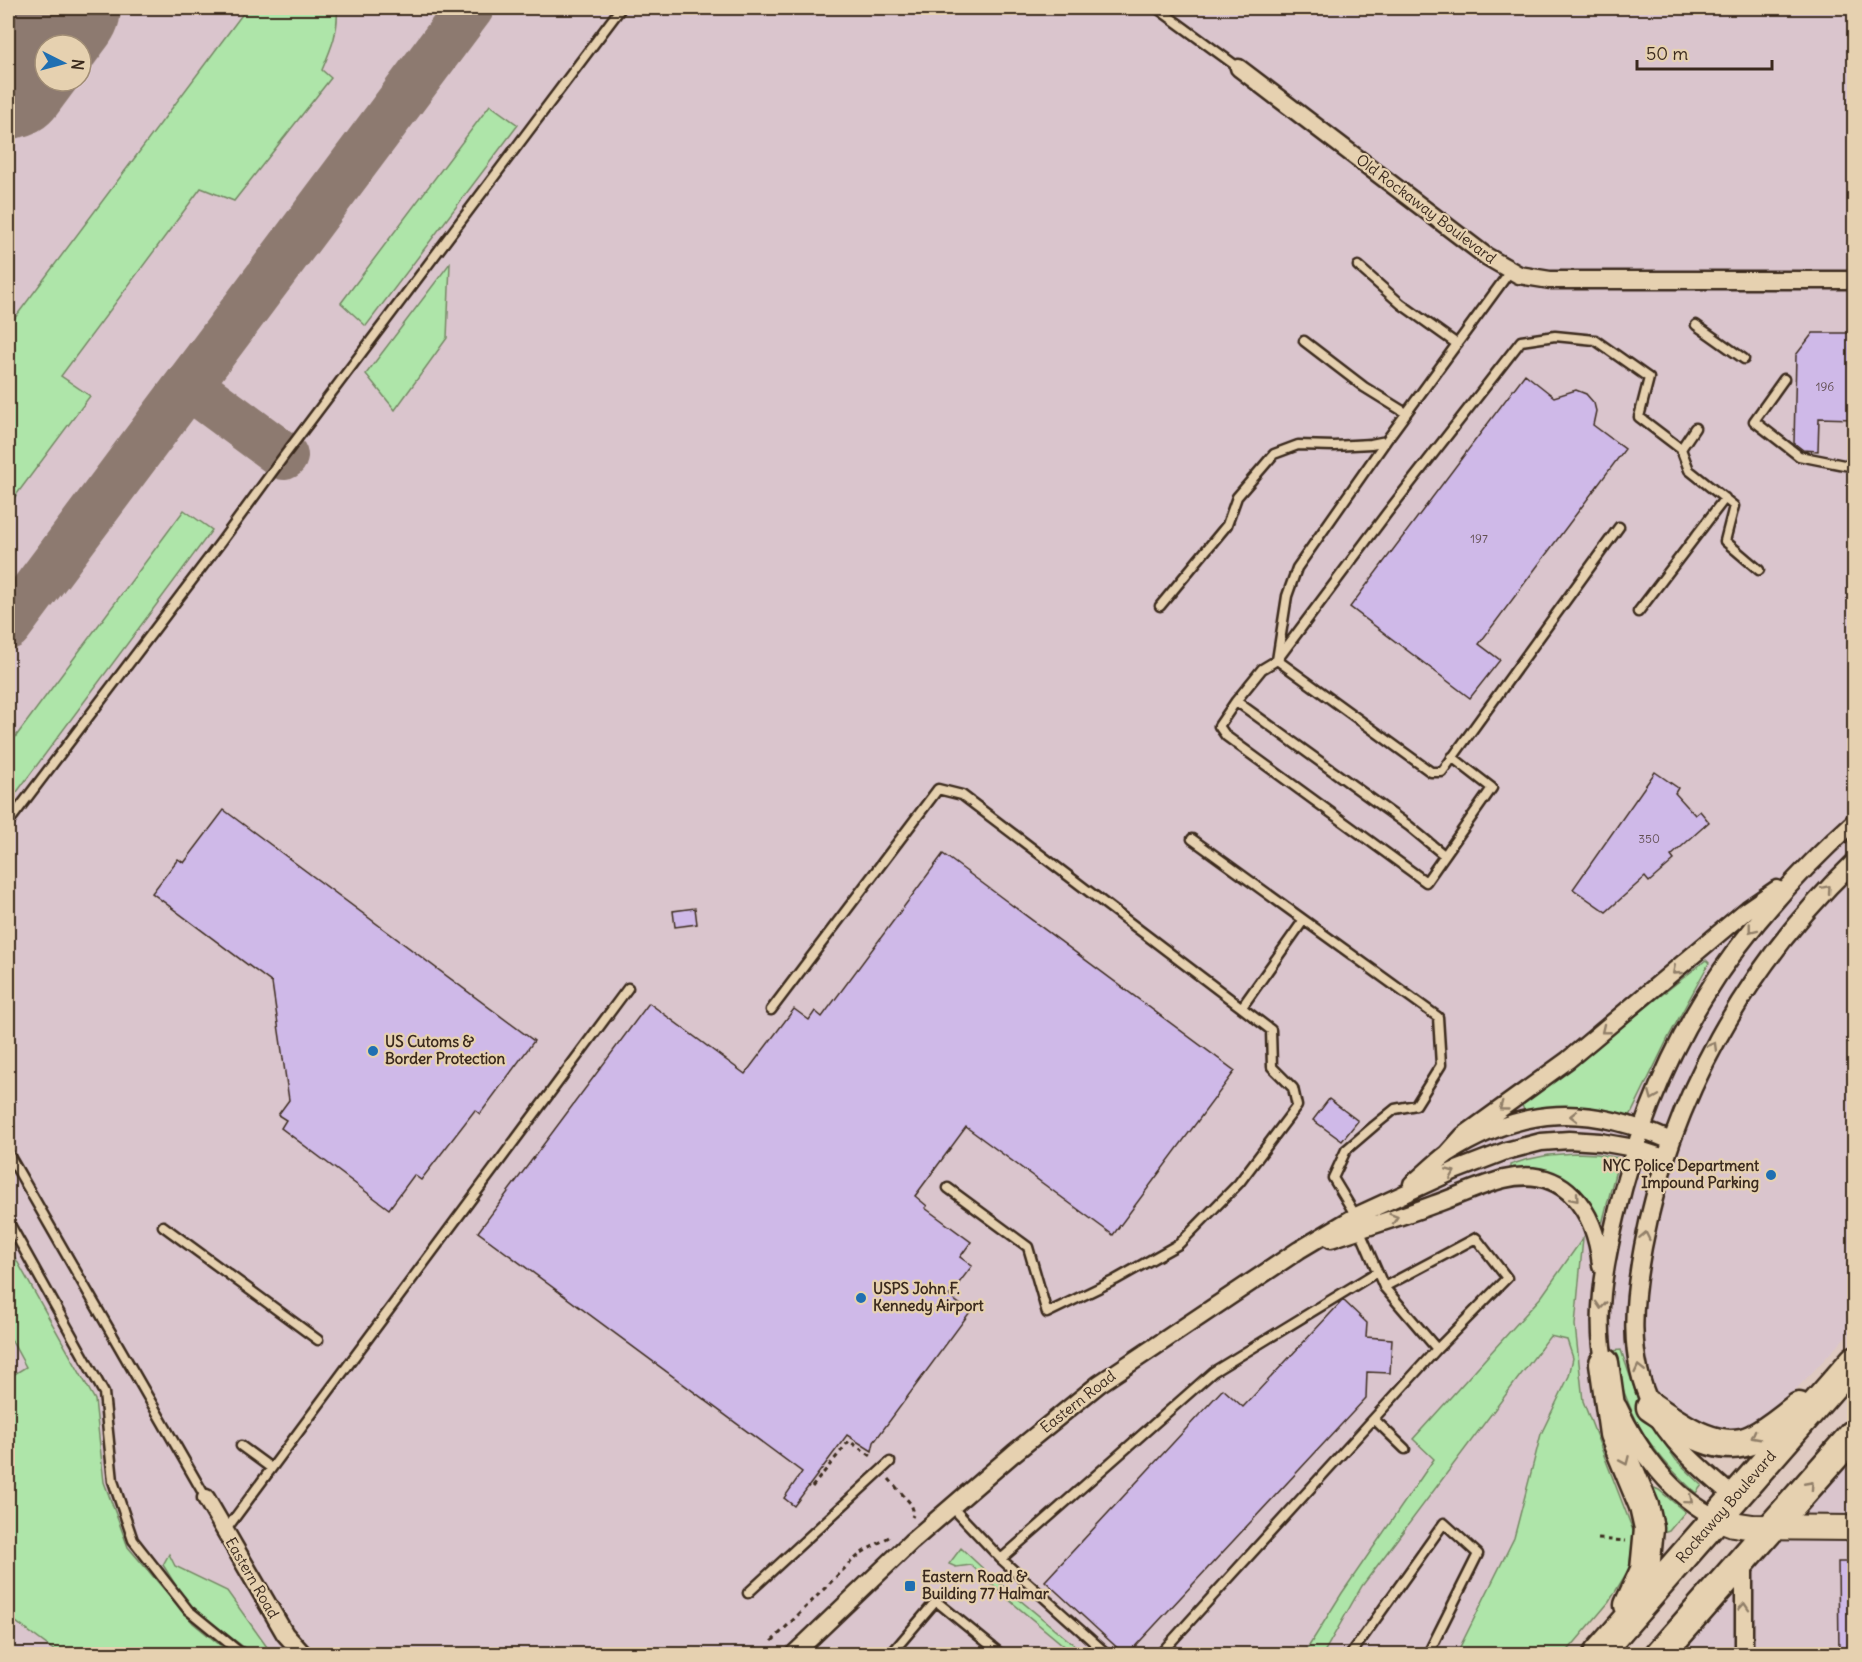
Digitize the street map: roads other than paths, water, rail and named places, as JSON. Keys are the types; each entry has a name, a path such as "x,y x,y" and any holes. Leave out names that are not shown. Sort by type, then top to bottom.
{"highway":[{"path":"1604,1363 1614,1434 1640,1494 1649,1528 1645,1570 1606,1645"},
{"path":"1651,1407 1704,1438 1725,1443 1743,1442 1760,1435 1846,1370"},
{"name":"Rockaway Boulevard","path":"1606,1645 1846,1370"},
{"path":"1660,1654 1854,1435"}],"main road":[{"path":"1725,1508 1770,1528 1854,1528"}],"street":[{"name":"Old Rockaway Boulevard","path":"1239,68 1486,256 1519,275 1550,280 1854,280"},
{"path":"1725,1508 1700,1509 1686,1497 1650,1460 1625,1422 1608,1382 1600,1319 1603,1281 1610,1241 1641,1128 1673,1051 1701,1001 1738,946 1779,896 1854,822"},
{"path":"1725,1508 1651,1407 1637,1362 1634,1314 1644,1239 1665,1158 1708,1054 1740,1001 1784,941 1854,862"},
{"path":"1446,1155 1462,1136 1568,1060 1748,909 1804,869"},
{"name":"Eastern Road","path":"1398,1197 1446,1155 1507,1125 1532,1117 1578,1115 1610,1119 1641,1128 1671,1141"},
{"name":"Eastern Road","path":"794,1654 911,1542 1100,1383 1299,1250 1357,1222 1398,1197 1506,1151 1541,1142 1584,1141 1634,1148 1665,1158"},
{"path":"1357,1222 1504,1179 1524,1176 1543,1178 1568,1190 1581,1204 1592,1226 1600,1252 1603,1281"},
{"name":"Eastern Road","path":"206,1498 285,1634 303,1654"},
{"path":"1744,1559 1744,1654"}],"lane":[{"path":"8,823 621,8"},
{"path":"1157,8 1239,68"},
{"path":"1358,266 1401,304 1457,344"},
{"path":"1277,660 1287,596 1297,568 1406,413 1511,270"},
{"path":"1696,325 1744,359"},
{"path":"1452,758 1492,788 1426,882 1226,736 1219,726 1262,669 1277,660 1386,513 1521,340 1555,336 1595,340 1648,378 1639,417 1681,449 1689,470 1734,506 1725,541 1759,570"},
{"path":"1304,341 1364,387 1406,413"},
{"path":"1784,379 1754,421 1799,456 1854,467"},
{"path":"1681,449 1695,428"},
{"path":"1160,606 1227,525 1237,497 1274,454 1299,445 1334,446 1386,441"},
{"path":"1638,612 1725,498"},
{"path":"1277,660 1431,772 1442,771 1619,527"},
{"path":"1236,701 1409,826 1444,855"},
{"path":"771,1010 938,789 962,795 1270,1030 1272,1067 1293,1088 1297,1106 1239,1183 1179,1244 1115,1280 1047,1313 1028,1247 948,1188"},
{"path":"1191,839 1438,1017 1441,1065 1416,1106 1395,1109 1346,1150 1333,1178 1357,1222 1384,1287 1437,1349"},
{"path":"1242,1007 1303,921"},
{"path":"225,1531 628,988"},
{"path":"8,1153 206,1498"},
{"path":"8,1221 104,1393 113,1480 133,1540 188,1610 242,1654"},
{"path":"163,1226 318,1340"},
{"path":"1160,1654 1437,1349 1506,1278 1476,1238 1384,1287"},
{"path":"1001,1559 1213,1372 1377,1272"},
{"path":"1374,1419 1405,1449"},
{"path":"241,1446 271,1468"},
{"path":"748,1593 890,1462"},
{"path":"952,1507 1001,1559 1107,1654"},
{"path":"1351,1654 1444,1523 1478,1554 1428,1654"},
{"path":"891,1654 936,1601 1002,1654"}],"place":[{"name":"US Cutoms & Border Protection","path":"373,1051"},
{"name":"NYC Police Department Impound Parking","path":"1771,1175"},
{"name":"USPS John F. Kennedy Airport","path":"861,1298"},
{"name":"Eastern Road & Building 77 Halmar","path":"910,1586"}]}
